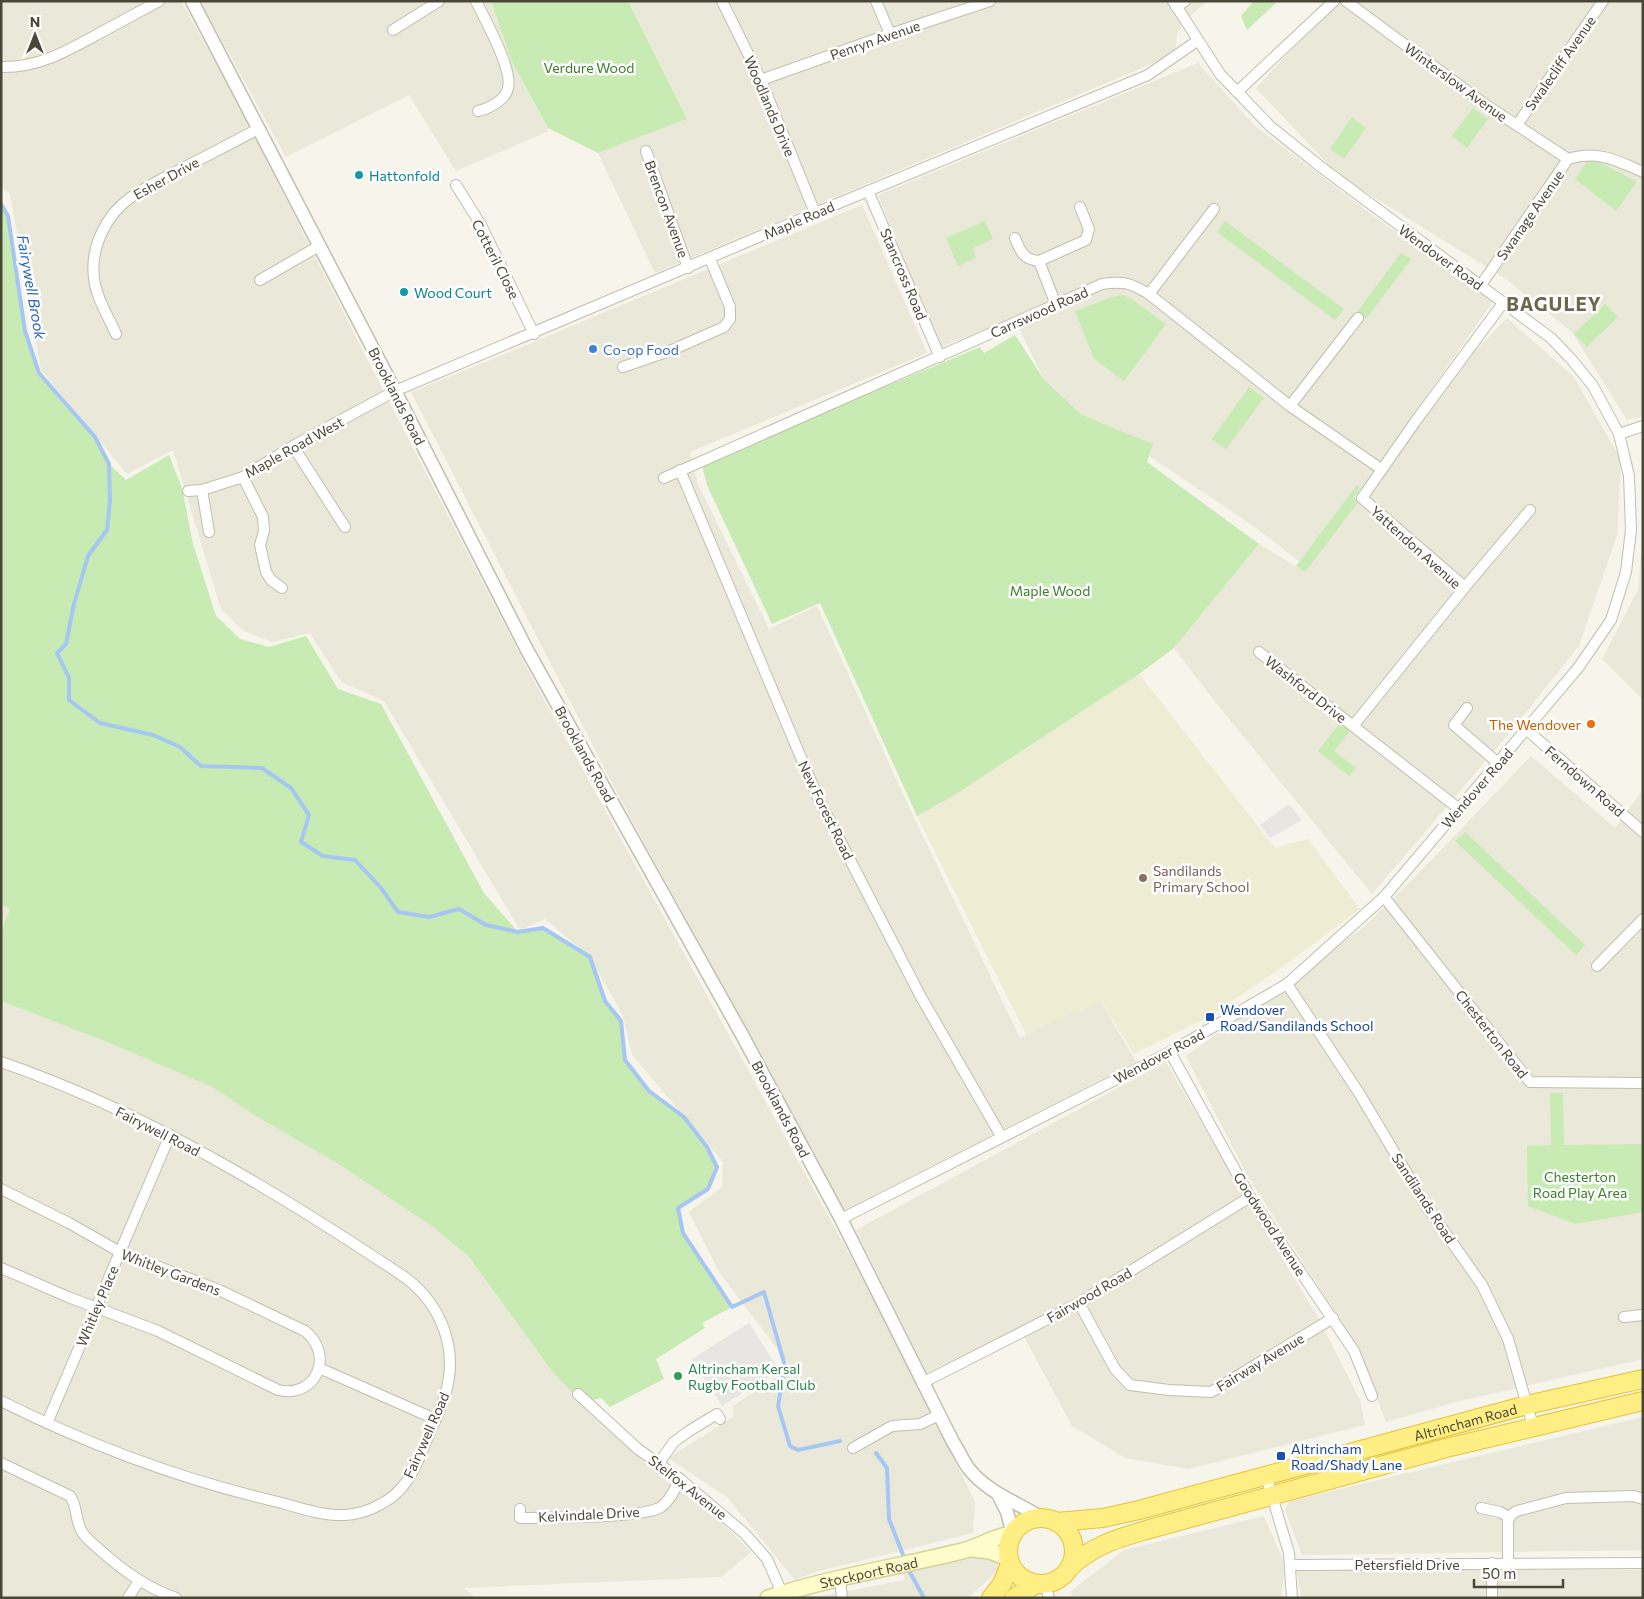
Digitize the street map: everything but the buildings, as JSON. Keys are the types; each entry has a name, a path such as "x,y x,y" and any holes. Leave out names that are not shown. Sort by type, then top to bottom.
{"highway":[{"name":"Altrincham Road","path":"1050,1520 1103,1518 1527,1405 1643,1379"},
{"name":"Altrincham Road","path":"1070,1567 1084,1554 1109,1541 1446,1448 1643,1401"},
{"path":"990,1598 1002,1584 1009,1561 1009,1541 1013,1534 1024,1523 1033,1519 1050,1520 1068,1532 1071,1539 1074,1553 1070,1567 1062,1577 1043,1589 1014,1598"},
{"path":"1009,1561 1018,1576 1043,1589"}],"main road":[{"name":"Stockport Road","path":"775,1596 971,1549 1005,1534 1013,1534"},
{"name":"Stockport Road","path":"971,1549 983,1550 1009,1561"}],"street":[{"path":"1,67 14,68 60,55 159,1"},
{"name":"Brooklands Road","path":"192,1 396,392 527,650 741,1033 840,1219 939,1415 970,1469 998,1494 1050,1520"},
{"path":"393,30 439,1"},
{"path":"476,1 508,71 508,89 501,99 486,109 478,111"},
{"name":"Woodlands Drive","path":"722,1 762,80 814,213"},
{"path":"876,1 890,34"},
{"name":"Penryn Avenue","path":"762,80 890,34 990,1"},
{"path":"1237,92 1334,1"},
{"name":"Winterslow Avenue","path":"1346,1 1486,105 1568,159"},
{"name":"Swalecliff Avenue","path":"1517,125 1603,1"},
{"name":"Wendover Road","path":"840,1219 1170,1052 1286,984 1384,897 1458,808 1527,730 1578,668 1611,620 1626,572 1632,530 1629,476 1619,434 1593,386 1551,338 1321,167 1271,127 1220,74 1197,41 1178,3"},
{"name":"Maple Road","path":"396,392 814,213 1148,74 1197,41"},
{"name":"Esher Drive","path":"116,334 100,299 93,275 96,248 110,219 129,199 147,187 258,129"},
{"name":"Brencon Avenue","path":"646,151 688,268"},
{"name":"Swanage Avenue","path":"1481,285 1568,159 1590,155 1610,157 1643,172"},
{"name":"Cotteril Close","path":"456,185 481,225 534,334"},
{"name":"Stancross Road","path":"868,191 940,357"},
{"path":"1016,238 1020,251 1025,257 1038,261 1086,240 1089,229 1080,207"},
{"path":"1149,294 1214,209"},
{"path":"260,280 319,246"},
{"path":"623,367 672,350 720,329 727,324 731,312 730,307 710,259"},
{"path":"1038,261 1056,305"},
{"name":"Carrswood Road","path":"664,478 1102,284 1118,282 1131,284 1149,294 1290,406 1381,469"},
{"name":"Yattendon Avenue","path":"1353,726 1465,588 1362,498 1381,469 1503,303"},
{"path":"1290,406 1358,318"},
{"name":"Maple Road West","path":"188,491 202,490 243,476 293,446 396,392"},
{"path":"1619,434 1643,426"},
{"path":"293,446 345,527"},
{"name":"New Forest Road","path":"680,470 818,798 921,997 1002,1136"},
{"path":"243,476 263,517 264,531 260,546 266,572 271,580 282,588"},
{"path":"202,490 209,532"},
{"path":"1465,588 1530,510"},
{"path":"1632,530 1643,530"},
{"name":"Washford Drive","path":"1259,652 1353,726"},
{"path":"1467,708 1454,725 1498,763"},
{"path":"1353,726 1458,808"},
{"name":"Ferndown Road","path":"1527,730 1643,832"},
{"name":"Chesterton Road","path":"1384,897 1530,1082 1643,1083"},
{"path":"1597,966 1643,919"},
{"name":"Sandilands Road","path":"1286,984 1359,1093 1427,1206 1482,1284 1508,1339 1533,1426"},
{"name":"Goodwood Avenue","path":"1170,1052 1250,1197 1354,1351 1372,1396"},
{"name":"Fairywell Road","path":"1,1062 108,1105 170,1135 244,1177 406,1278 434,1307 441,1320 450,1352 449,1381 444,1398 413,1472 399,1491 388,1501 373,1508 346,1515 320,1512 206,1483 142,1461 47,1423 1,1401"},
{"name":"Whitley Place","path":"47,1423 170,1135"},
{"name":"Whitley Gardens","path":"1,1189 60,1218 120,1252 218,1290 305,1331 318,1346 319,1368"},
{"name":"Fairwood Road","path":"922,1383 1079,1304 1250,1197"},
{"path":"1,1268 60,1294 158,1331 278,1390 292,1391 304,1387 312,1380 319,1368 436,1420"},
{"name":"Fairway Avenue","path":"1079,1304 1115,1370 1130,1385 1169,1390 1211,1392 1333,1318"},
{"path":"1624,1318 1643,1315"},
{"name":"Stelfox Avenue","path":"578,1394 638,1449 680,1479 734,1524 757,1547 772,1569 775,1596"},
{"path":"658,1464 674,1442 689,1431 717,1414 720,1419"},
{"path":"853,1448 892,1426 920,1424 939,1415"},
{"path":"1,1463 70,1496 74,1503 78,1524 84,1535 114,1563 139,1581 176,1598"},
{"path":"1266,1476 1289,1553 1292,1598"},
{"name":"Kelvindale Drive","path":"520,1508 520,1518 630,1514 653,1511 668,1501 680,1479"},
{"name":"Brooklands Road","path":"998,1494 1007,1512 1013,1534"},
{"path":"1508,1563 1507,1524 1509,1517 1524,1508 1566,1498 1642,1496"},
{"path":"1481,1508 1500,1512 1509,1517"},
{"name":"Petersfield Drive","path":"1290,1565 1643,1563"},
{"path":"1492,1564 1492,1598"},
{"path":"840,1579 842,1598"},
{"path":"128,1598 139,1581"}],"shaded area":[{"path":"1,1 181,1 235,98 369,363 529,672 863,1279 928,1405 975,1502 973,1533 815,1572 795,1580 727,1497 668,1458 733,1417 733,1406 791,1367 719,1272 689,1212 722,1187 723,1162 632,1055 623,1016 590,957 545,919 520,930 384,701 341,682 310,633 272,642 244,631 221,609 173,450 127,474 41,370 10,194 1,187"},
{"path":"200,1 491,1 512,62 549,131 456,171 409,95 286,157"},
{"path":"628,1 1208,1 1193,13 1177,33 1175,54 655,273 598,153 687,119"},
{"path":"1336,1 1643,1 1643,416 1627,420 1571,331 1503,277 1338,175 1256,88"},
{"path":"1198,63 1254,125 1382,222 1494,300 1360,491 1300,562 1256,528 1151,457 1069,431 1014,318 940,347 878,195"},
{"path":"862,205 927,353 690,452 698,484 769,629 817,606 908,805 1020,1038 1097,995 1136,1062 843,1211 772,1074 624,806 411,392"},
{"path":"1507,318 1574,377 1621,460 1617,535 1579,646 1507,736 1372,894 1217,704 1174,648 1259,544 1302,570 1467,359"},
{"path":"1643,529 1643,700 1602,659 1638,590"},
{"name":"Sandilands Primary School","path":"1139,674 1275,848 1308,839 1360,909 1285,965 1210,1016 1134,1054 1101,1001 1026,1034 917,816 953,796"},
{"path":"1531,756 1615,828 1643,790 1643,1359 1456,1402 1386,1422 1360,1351 1247,1175 1186,1056 1364,927 1416,876"},
{"path":"1289,804 1302,820 1270,838 1260,825"},
{"path":"1,905 10,909 1,931"},
{"path":"1,1001 112,1044 214,1088 254,1115 340,1165 433,1227 469,1257 551,1370 582,1403 656,1473 718,1519 751,1552 721,1577 464,1588 476,1598 1,1598"},
{"path":"1166,1062 1316,1314 1360,1400 1365,1425 1189,1469 1125,1458 1072,1426 1019,1327 927,1373 856,1230"},
{"path":"749,1323 779,1370 722,1406 692,1359"},
{"path":"1643,1417 1643,1550 1302,1555 1285,1510 1290,1501"},
{"path":"1264,1516 1285,1565 1281,1598 1073,1598 1071,1591 1124,1550"},
{"path":"988,1555 998,1562 997,1571 968,1598 812,1598 905,1580 903,1570 963,1556"},
{"path":"1296,1567 1643,1570 1643,1598 1301,1598"}],"green space":[{"name":"Verdure Wood","path":"491,1 628,1 687,119 598,153 548,128 512,62"},
{"path":"1254,1 1283,1 1277,2 1247,30 1241,16"},
{"path":"1473,108 1488,119 1467,148 1452,136"},
{"path":"1352,117 1366,128 1344,159 1330,149"},
{"path":"1589,159 1594,159 1637,182 1616,211 1575,179"},
{"path":"1,204 8,216 25,331 39,373 95,437 109,464 126,480 169,455 182,488 193,544 216,616 240,639 269,647 306,636 338,689 381,704 484,893 518,932 543,928 590,957 605,1001 621,1021 625,1060 649,1091 684,1117 707,1147 717,1167 708,1189 678,1208 683,1233 732,1307 702,1323 705,1328 656,1359 664,1379 610,1407 601,1398 582,1403 551,1370 469,1257 433,1227 340,1165 254,1115 214,1088 112,1044 1,1001 1,931 10,909 1,905"},
{"path":"985,221 993,239 973,248 976,258 958,266 946,238"},
{"path":"1225,221 1344,309 1335,320 1217,232"},
{"path":"1401,253 1411,259 1366,319 1357,312"},
{"path":"1122,295 1130,298 1166,324 1124,381 1094,359 1075,311"},
{"path":"1605,304 1618,317 1587,347 1574,334"},
{"name":"Maple Wood","path":"1015,335 1045,381 1082,415 1153,444 1147,462 1259,544 1174,648 1139,674 953,796 917,816 820,603 772,624 707,485 702,466 708,461 980,347 984,353"},
{"path":"1249,387 1264,398 1226,449 1212,439"},
{"path":"1357,485 1360,488 1354,497 1359,501 1305,572 1296,566"},
{"path":"1341,722 1351,730 1334,751 1356,768 1349,776 1318,751"},
{"path":"1465,832 1585,945 1576,955 1455,841"},
{"name":"Chesterton Road Play Area","path":"1550,1093 1563,1093 1564,1145 1643,1144 1643,1212 1576,1224 1528,1206 1527,1146 1551,1145"}],"waterway":[{"name":"Fairywell Brook","path":"1,204 8,216 25,331 39,373 95,437 109,464 110,501 107,530 88,556 74,604 66,644 57,653 69,678 69,700 100,723 153,735 180,747 201,766 262,768 291,788 309,815 301,842 323,856 355,860 381,888 398,912 429,917 459,909 486,925 518,932 543,928 590,957 605,1001 621,1021 625,1060 649,1091 684,1117 707,1147 717,1167 708,1189 678,1208 683,1233 732,1307 764,1292 785,1366 778,1406 790,1446 798,1450 840,1441"},
{"name":"Fairywell Brook","path":"876,1453 887,1468 889,1519 905,1560"},
{"name":"Fairywell Brook","path":"907,1567 924,1598"}],"place":[{"name":"Hattonfold","path":"359,175"},
{"name":"Wood Court","path":"404,292"},
{"name":"Co-op Food","path":"593,349"},
{"name":"The Wendover","path":"1591,724"},
{"name":"Sandilands Primary School","path":"1143,878"},
{"name":"Wendover Road/Sandilands School","path":"1210,1017"},
{"name":"Altrincham Kersal Rugby Football Club","path":"678,1376"},
{"name":"Altrincham Road/Shady Lane","path":"1281,1456"}],"district":[{"name":"BAGULEY","path":"1554,303"}]}
